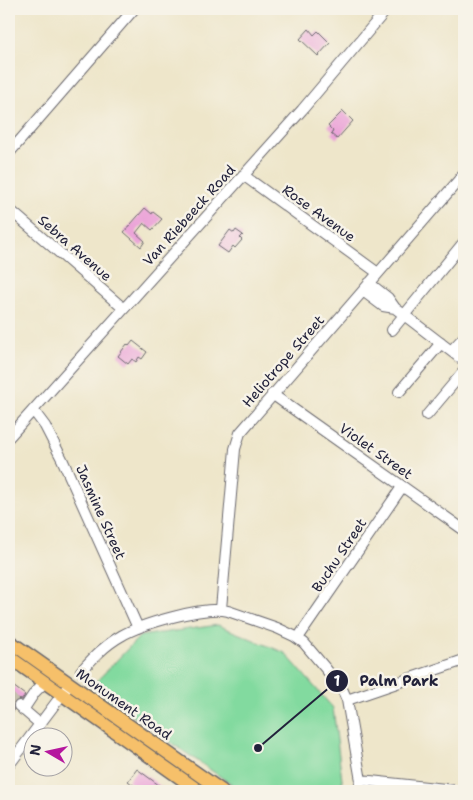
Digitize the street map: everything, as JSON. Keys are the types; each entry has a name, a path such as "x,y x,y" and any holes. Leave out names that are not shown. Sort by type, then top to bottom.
{"main road":[{"name":"Monument Road","path":"9,641 192,789"},
{"name":"Monument Road","path":"10,662 45,682 66,689 222,791"}],"street":[{"path":"9,153 134,9"},
{"name":"Van Riebeeck Road","path":"9,437 302,110 388,9"},
{"name":"Heliotrope Street","path":"221,610 237,441 244,428 464,174"},
{"name":"Rose Avenue","path":"243,176 378,273"},
{"name":"Sebra Avenue","path":"9,209 123,308"},
{"path":"392,330 464,242"},
{"path":"366,287 388,298 404,316 464,361"},
{"path":"451,351 464,337"},
{"path":"399,392 441,343"},
{"path":"427,415 464,371"},
{"name":"Violet Street","path":"272,394 464,530"},
{"name":"Jasmine Street","path":"33,410 45,426 62,459 138,628"},
{"name":"Buchu Street","path":"298,638 402,487"},
{"path":"81,671 107,645 121,636 138,628 210,610 221,610 277,628 298,638 343,690 348,700 361,780 358,791"},
{"path":"348,700 464,660"},
{"path":"40,724 20,708 45,682"},
{"path":"9,765 66,689"},
{"path":"192,789 198,775"},
{"path":"361,780 464,791"}],"green space":[{"path":"218,625 285,653 333,708 343,788 341,791 241,791 91,687 140,636"}],"building":[{"path":"309,29 314,35 318,31 330,43 318,56 300,39"},
{"path":"343,111 353,121 337,139 331,134 333,131 328,126"},
{"path":"145,208 162,219 152,230 144,223 136,233 145,241 141,247 124,232"},
{"path":"230,230 234,233 236,230 243,235 240,238 242,240 235,248 233,246 228,253 218,246"},
{"path":"133,341 147,352 142,359 139,357 136,362 132,359 128,364 118,356 127,344 129,346"},
{"path":"9,683 25,695 22,700 17,699 14,702 13,713 9,710"},
{"path":"137,769 167,791 141,791 128,781"}],"tunnel":[{"path":"9,696 18,706"}],"place":[{"name":"Palm Park","path":"258,748"}]}
